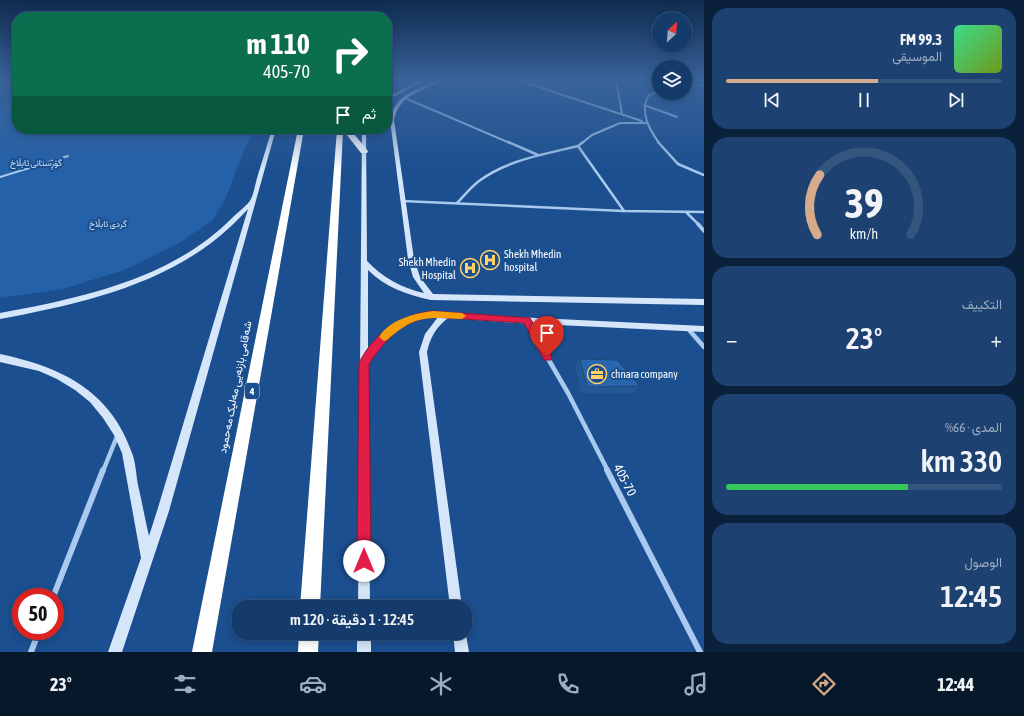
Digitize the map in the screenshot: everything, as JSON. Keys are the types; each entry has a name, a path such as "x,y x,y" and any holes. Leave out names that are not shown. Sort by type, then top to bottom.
{"highway":[{"name":"شەقامی بازنەیی مەلیک مەحمود","path":"202,652 300,134"},
{"path":"310,600 340,134"},
{"path":"350,134 364,151"},
{"path":"308,652 309,640"}],"main road":[{"path":"392,120 402,201 413,268 417,277 431,297"},
{"path":"115,652 163,511 273,134"},
{"path":"364,134 364,600"},
{"path":"0,316 53,306 116,288 145,277 184,258 214,238 237,219 253,200"},
{"path":"364,262 371,270 390,284 410,292 431,297 704,302"},
{"path":"364,363 380,341 400,324 422,315 704,329"},
{"path":"446,315 432,327 423,352 455,600"},
{"path":"0,358 22,361 53,372 80,387 104,410 119,432 128,454 147,559"},
{"path":"364,640 364,652"},
{"path":"461,640 462,652"}],"street":[{"path":"434,110 538,155"},
{"path":"611,110 646,123"},
{"path":"643,110 646,123 667,155 679,165 704,175"},
{"path":"658,110 677,118"},
{"path":"458,203 479,181 500,169 529,157 578,146 592,135 620,124 646,123"},
{"path":"578,146 624,211"},
{"path":"402,201 624,211 704,212"},
{"path":"686,212 704,231"},
{"name":"405-70","path":"526,320 568,394 700,652"},
{"path":"687,328 704,347"},
{"path":"57,588 119,432"},
{"path":"31,652 36,640"}],"lane":[{"path":"0,177 68,156"}],"green space":[{"name":"گردی ئابڵاخ","path":"0,110 12,110 12,134 252,134 244,150 225,200 213,220 179,243 127,269 63,289 0,298"}],"building":[{"path":"580,359 617,360 640,386 587,387"}],"slow traffic":[{"path":"384,337 400,324 422,315 433,314 462,316"}],"place":[{"name":"Shekh Mhedin hospital","path":"490,260"},
{"name":"Shekh Mhedin Hospital","path":"470,268"},
{"name":"chnara company","path":"597,374"}],"route":[{"path":"364,561 364,363 371,351 389,332 400,324 422,315 433,314 526,320 547,357"}],"park label":[{"name":"گۆڕستانی ئابڵاخ","path":"36,163"}]}
